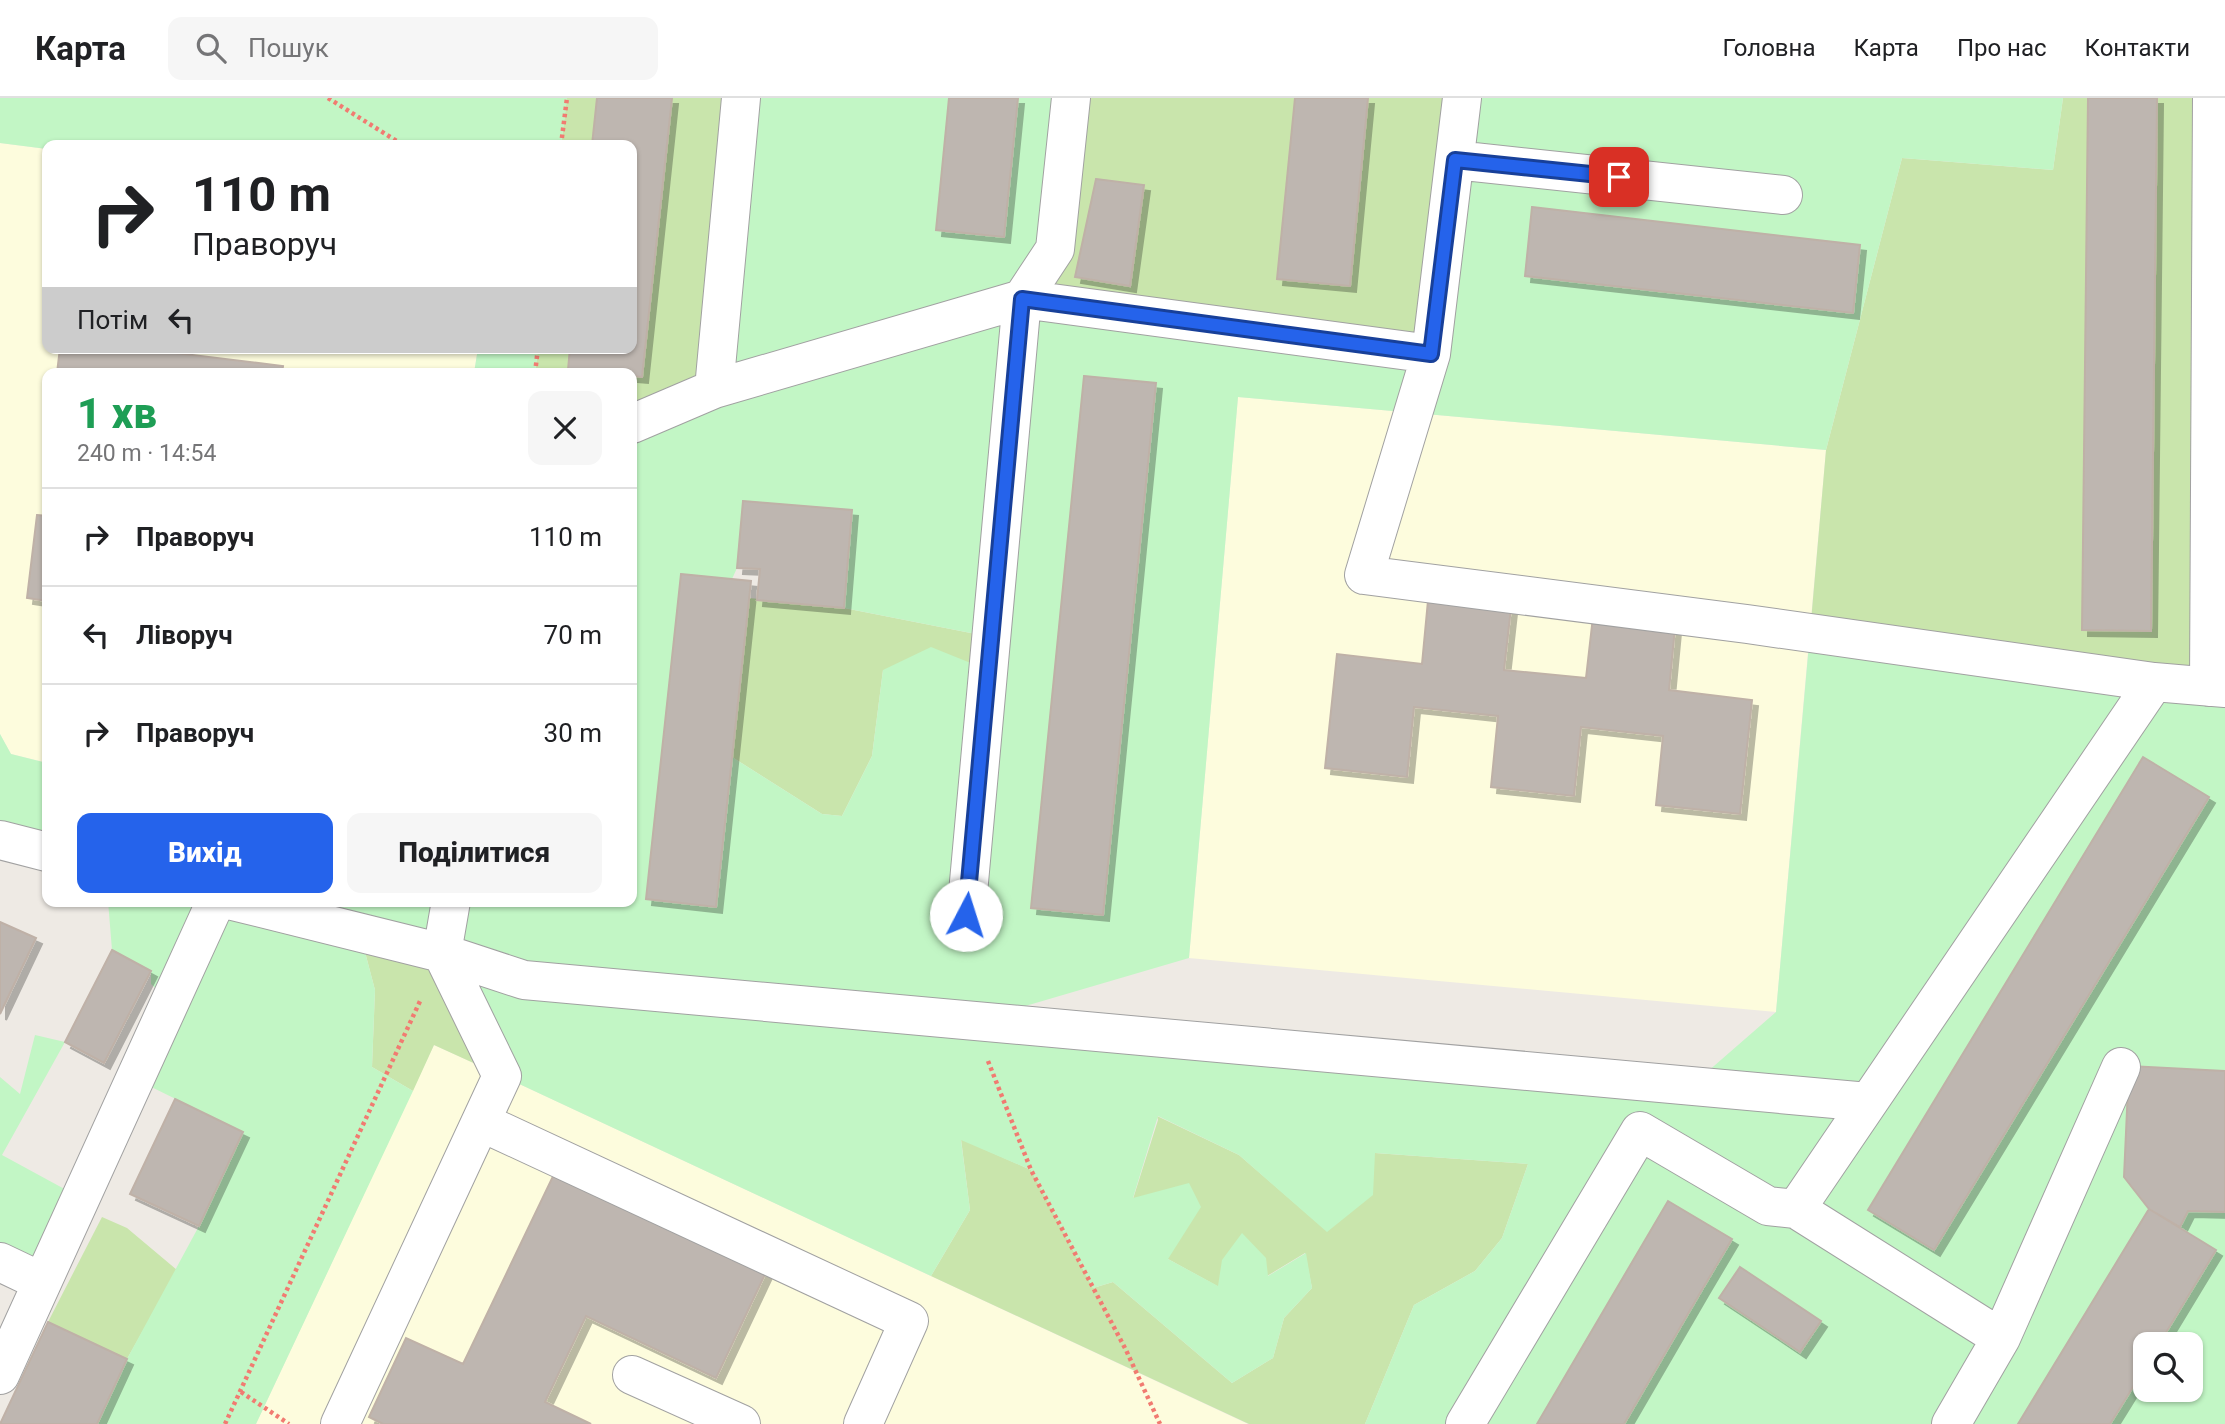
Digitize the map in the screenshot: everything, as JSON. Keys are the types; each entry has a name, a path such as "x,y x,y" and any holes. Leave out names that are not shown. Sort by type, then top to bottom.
{"lane":[{"path":"714,389 741,98"},
{"path":"966,915 1022,299 1055,249 1071,98"},
{"path":"1462,98 1431,354 1364,575 1747,624 2154,682 2217,687 2212,98"},
{"path":"1455,160 1783,195"},
{"path":"637,422 714,389 1022,299 1431,354"},
{"path":"1796,1209 2154,682"},
{"path":"0,840 42,851"},
{"path":"0,1374 213,907"},
{"path":"257,907 442,953 524,980 1868,1102"},
{"path":"340,1424 502,1076 442,953 450,907"},
{"path":"1951,1424 2001,1338 2121,1067"},
{"path":"481,1122 909,1321 863,1424"},
{"path":"1465,1424 1640,1131 1768,1206 1796,1209 2001,1338"},
{"path":"0,1262 42,1282"},
{"path":"632,1375 741,1424"}],"path":[{"path":"328,98 395,140"},
{"path":"562,140 567,98"},
{"path":"225,1424 442,953"},
{"path":"972,1021 1031,1170 1126,1350 1160,1424"},
{"path":"241,1392 289,1424"}],"shaded area":[{"path":"0,143 42,148 42,354 477,354 475,368 42,368 42,762 11,754 0,734"},
{"path":"1238,397 1826,450 1776,1012 1189,958"},
{"path":"434,1045 502,1076 1248,1424 256,1424"}],"green space":[{"path":"0,98 567,98 562,140 42,140 42,148 0,143"},
{"path":"567,98 741,98 714,389 637,422 637,368 536,368 537,354 637,354 637,140 562,140"},
{"path":"741,98 949,98 936,230 1003,237 1018,98 1071,98 1055,249 1022,299 1424,353 1462,98 2063,98 2053,170 1902,158 1826,450 1238,397 1189,958 974,1021 1691,1086 1776,1012 1810,633 2209,687 2225,98 2225,1071 2129,1067 2124,1177 2149,1209 2018,1424 1624,1424 1732,1239 1668,1201 1537,1424 1365,1424 1414,1305 1475,1271 1502,1238 1528,1164 1375,1153 1373,1195 1327,1232 1239,1155 1158,1116 1133,1198 1189,1183 1201,1207 1168,1259 1218,1286 1222,1260 1242,1233 1266,1258 1268,1276 1306,1253 1312,1288 1284,1318 1273,1358 1232,1383 1113,1282 1093,1288 1031,1170 961,1140 970,1210 931,1276 502,1076 442,954 360,933 375,990 372,1067 413,1091 256,1424 97,1424 127,1359 199,1226 243,1132 135,1079 170,1002 151,984 151,971 112,950 108,907 637,907 637,422 714,389","holes":["1532,208 1860,245 1853,313 1525,276","743,501 852,510 844,608 991,637 988,670 931,647 883,670 872,756 842,816 822,814 732,757 716,907 647,899 681,574 732,579 737,568","2143,757 2209,798 1933,1250 1868,1209","1740,1267 1820,1321 1799,1352 1719,1298"]},
{"path":"1071,98 1462,98 1431,354 1022,299"},
{"path":"2063,98 2212,98 2209,687 1810,633 1826,450 1902,158 2053,170"},
{"path":"477,354 537,354 536,368 475,368"},
{"path":"749,598 844,608 991,637 988,670 883,670 872,756 842,816 822,814 732,757"},
{"path":"0,734 11,754 42,762 42,850 0,839"},
{"path":"360,933 442,953 502,1076 434,1045 413,1091 372,1067 375,990"},
{"path":"35,1035 65,1042 2,1155 81,1198 42,1282 0,1262 0,1077 20,1094"},
{"path":"1157,1116 1239,1155 1327,1231 1375,1153 1528,1164 1502,1238 1475,1271 1414,1305 1365,1424 1249,1424 931,1276 970,1210 961,1139 1031,1170 1093,1288 1113,1282 1232,1383 1273,1358 1284,1318 1312,1288 1305,1253 1267,1276 1219,1287 1168,1259 1133,1199"},
{"path":"2188,1211 2225,1212 2225,1424 2110,1424 2133,1386 2133,1402 2203,1402 2203,1332 2166,1332 2216,1250 2180,1227"},
{"path":"102,1217 127,1228 177,1270 127,1359 48,1322"}],"building":[{"path":"597,98 672,98 642,377 637,376 637,368 568,368 569,354 637,354 637,140 593,140"},
{"path":"949,98 1018,98 1004,237 936,230"},
{"path":"1295,98 1368,98 1350,286 1277,279"},
{"path":"2088,98 2157,98 2151,631 2082,630"},
{"path":"1096,179 1144,185 1130,286 1075,277"},
{"path":"1532,207 1860,245 1853,313 1525,276"},
{"path":"59,354 184,354 283,366 283,368 58,368"},
{"path":"1084,376 1156,383 1103,915 1031,908"},
{"path":"743,501 852,510 844,608 757,600 760,569 737,568"},
{"path":"37,515 42,516 42,600 27,598"},
{"path":"681,574 751,581 716,907 646,899"},
{"path":"1429,590 1512,599 1504,670 1586,678 1594,608 1676,617 1669,690 1752,700 1740,814 1656,805 1663,736 1581,727 1574,796 1491,787 1498,716 1414,707 1407,777 1325,768 1337,654 1422,664"},
{"path":"2143,757 2209,797 1934,1250 1868,1210"},
{"path":"0,922 36,938 0,1014"},
{"path":"112,950 151,971 104,1063 65,1042"},
{"path":"2129,1066 2225,1071 2225,1212 2188,1211 2180,1227 2149,1209 2124,1177"},
{"path":"175,1099 243,1132 199,1226 130,1194"},
{"path":"556,1170 767,1270 716,1378 586,1316 545,1402 591,1424 383,1424 369,1417 406,1338 463,1364"},
{"path":"1668,1201 1732,1239 1624,1424 1537,1424"},
{"path":"2149,1209 2216,1250 2166,1332 2133,1332 2133,1387 2110,1424 2018,1424"},
{"path":"1740,1267 1821,1321 1800,1352 1719,1298"},
{"path":"48,1322 127,1359 97,1424 0,1424"}],"route":[{"path":"966,915 1022,299 1431,354 1455,160 1619,177"}]}
